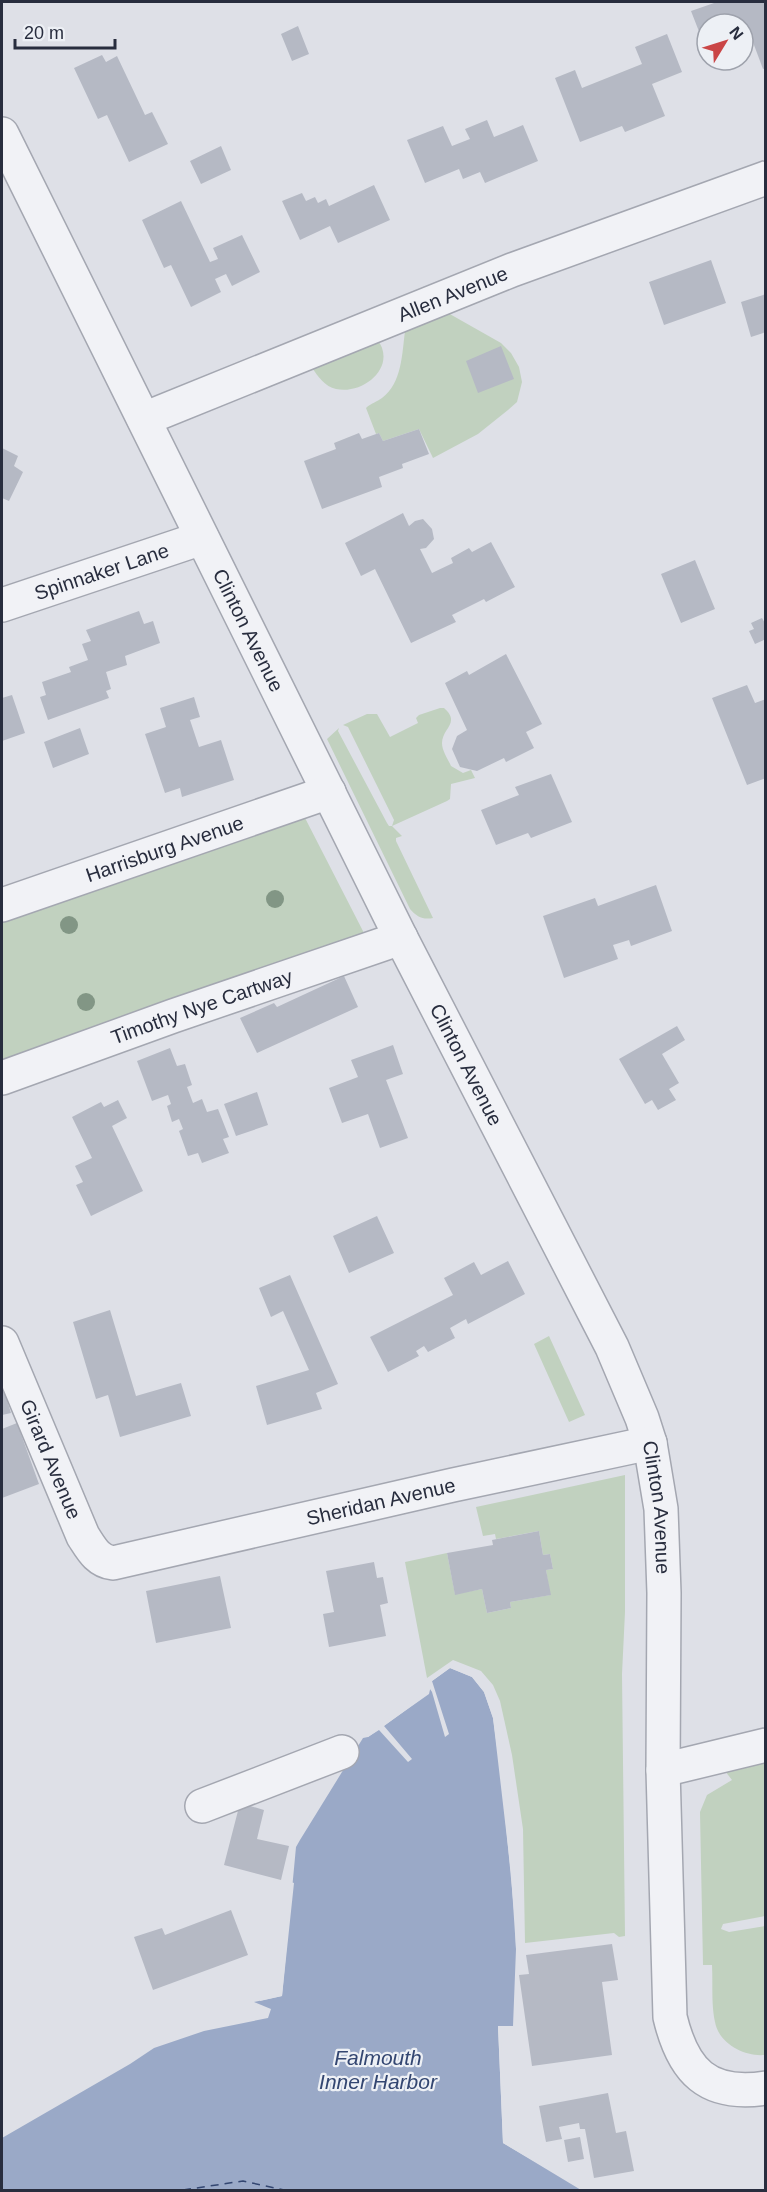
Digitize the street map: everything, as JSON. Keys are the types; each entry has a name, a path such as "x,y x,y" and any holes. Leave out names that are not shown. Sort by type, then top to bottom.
{"street":[{"name":"Clinton Avenue","path":"2,134 401,938 612,1347 642,1418 657,1478 662,1519 663,1770 670,2017 684,2058 712,2084 733,2090 765,2088"},
{"name":"Allen Avenue","path":"144,419 512,270 765,178"},
{"name":"Spinnaker Lane","path":"2,605 202,538"},
{"name":"Harrisburg Avenue","path":"2,905 329,792"},
{"name":"Timothy Nye Cartway","path":"2,1078 173,1016 401,938"},
{"name":"Girard Avenue","path":"2,1343 83,1536 98,1556 105,1562 113,1563"},
{"name":"Sheridan Avenue","path":"113,1563 453,1485 650,1443"},
{"path":"663,1770 765,1745"},
{"path":"202,1806 342,1752"}],"green space":[{"path":"448,313 501,343 511,353 519,367 522,382 517,402 508,410 478,434 433,458 419,429 383,441 379,433 376,434 366,408 389,392 394,384 400,368 405,331"},
{"path":"377,339 382,349 381,368 367,383 357,388 347,390 332,388 322,381 312,368"},
{"path":"444,708 449,713 451,722 443,738 444,752 451,766 463,773 471,770 475,778 451,784 450,799 392,826 394,820 348,727 343,725 367,714 377,714 390,737 418,723 416,718 419,715"},
{"path":"339,728 338,731 387,823 402,836 396,838 396,841 433,918 420,917 410,909 327,739"},
{"path":"304,816 365,935 2,1068 2,918"},
{"path":"549,1336 585,1415 569,1422 534,1344"},
{"path":"625,1475 625,1612 622,1674 625,1936 619,1937 614,1933 525,1943 523,1829 512,1755 500,1701 493,1685 481,1671 453,1660 427,1678 405,1562 447,1553 455,1594 482,1589 487,1613 511,1608 510,1602 550,1595 546,1570 553,1569 550,1554 543,1555 539,1531 496,1539 495,1534 483,1536 476,1507"},
{"path":"765,1760 765,1916 723,1924 721,1929 729,1932 765,1926 765,2055 757,2055 741,2051 727,2043 717,2030 715,2022 712,1965 703,1965 700,1812 707,1795 732,1780 725,1771"}],"water":[{"name":"Falmouth Inner Harbor","path":"450,1668 472,1677 484,1692 493,1718 502,1783 516,1949 513,2026 498,2026 503,2143 581,2190 2,2190 2,2138 154,2048 204,2031 268,2018 271,2009 254,2002 282,1996 296,1847 363,1738 368,1737 429,1694 432,1681"}],"pier":[{"path":"450,1665 474,1675 487,1690 496,1718 514,1872 519,1949 516,1949 511,1873 493,1718 484,1692 472,1677 450,1668 432,1681 449,1734 445,1737 432,1692 428,1686 430,1679"},
{"path":"427,1690 429,1693 384,1726 412,1759 408,1762 379,1730 368,1737 365,1735"},
{"path":"291,1882 294,1883 282,1996 260,2001 259,1998 280,1994"},
{"path":"498,2026 516,2026 514,2029 501,2029 506,2141 584,2190 503,2143"}],"building":[{"path":"717,2 766,2 766,68 763,69 755,48 755,12 695,12 695,21 691,11"},
{"path":"298,26 309,54 292,61 281,34"},
{"path":"667,34 682,72 652,84 665,116 625,132 622,126 580,142 555,78 575,70 582,88 642,64 635,47"},
{"path":"102,55 106,62 117,56 145,115 152,112 168,144 129,162 107,115 98,119 74,68"},
{"path":"487,120 494,137 523,125 538,161 485,183 480,172 463,179 459,169 425,183 407,140 443,126 452,146 470,139 465,129"},
{"path":"221,146 231,170 201,184 190,161"},
{"path":"374,185 390,220 338,243 330,226 300,240 282,201 302,193 306,201 315,197 318,203 326,199 329,206"},
{"path":"181,201 210,262 218,259 213,248 242,235 260,272 232,286 226,274 215,279 221,292 191,307 171,265 164,268 142,220"},
{"path":"711,260 726,303 664,325 649,282"},
{"path":"766,294 766,332 751,337 741,302"},
{"path":"501,346 514,379 478,393 466,361"},
{"path":"419,429 429,454 402,464 403,468 379,477 382,487 322,509 304,461 336,449 334,443 359,433 362,439 379,433 383,441"},
{"path":"2,448 18,456 14,466 23,472 9,501 2,498"},
{"path":"403,513 409,526 423,519 432,529 434,539 426,548 420,549 432,573 453,563 451,558 469,548 472,552 491,542 515,587 486,602 484,599 452,615 456,622 411,643 375,569 361,576 345,543"},
{"path":"695,560 715,609 681,623 661,574"},
{"path":"139,611 144,624 153,621 160,643 125,656 127,665 106,672 111,689 106,691 109,698 48,720 40,697 46,695 42,682 71,672 69,667 88,660 82,644 91,641 86,630"},
{"path":"762,618 766,625 766,639 755,644 749,631 754,629 751,623"},
{"path":"506,654 542,724 526,732 534,748 506,762 504,758 477,771 460,767 452,749 457,736 467,730 445,683 467,671 469,675"},
{"path":"747,685 755,703 766,699 766,778 747,785 712,698"},
{"path":"12,695 25,733 2,741 2,698"},
{"path":"194,697 200,717 190,720 199,747 221,740 234,780 182,797 180,788 165,793 145,734 166,727 160,708"},
{"path":"80,728 89,754 53,768 44,742"},
{"path":"551,774 572,822 531,838 528,833 496,845 481,810 519,795 515,787"},
{"path":"656,885 672,931 631,946 629,940 613,945 618,959 564,978 543,916 595,898 598,906"},
{"path":"344,976 358,1007 257,1053 240,1018 274,1003 277,1007"},
{"path":"677,1026 685,1040 662,1054 679,1083 669,1089 676,1100 658,1110 652,1100 645,1104 619,1059"},
{"path":"393,1045 403,1074 386,1080 408,1138 380,1148 368,1114 342,1123 329,1088 358,1077 351,1060"},
{"path":"170,1048 177,1066 185,1064 192,1085 187,1087 193,1103 202,1099 207,1112 218,1109 229,1137 223,1139 229,1153 202,1163 198,1153 188,1156 179,1131 183,1129 179,1119 172,1122 167,1106 171,1104 168,1095 152,1101 137,1061"},
{"path":"257,1092 268,1125 236,1136 224,1104"},
{"path":"118,1100 127,1118 112,1126 143,1191 91,1216 76,1185 83,1182 75,1166 92,1158 72,1117 101,1102 104,1107"},
{"path":"377,1216 394,1253 349,1273 333,1236"},
{"path":"508,1261 525,1294 468,1324 466,1319 450,1328 455,1338 428,1352 424,1346 416,1351 419,1356 388,1372 370,1337 453,1295 444,1278 474,1262 481,1275"},
{"path":"290,1275 338,1384 316,1393 322,1409 267,1425 256,1386 309,1370 283,1311 271,1317 259,1288"},
{"path":"110,1310 136,1396 181,1383 191,1416 120,1437 108,1395 96,1399 73,1322"},
{"path":"2,1384 11,1413 2,1415"},
{"path":"17,1423 39,1484 2,1498 2,1429"},
{"path":"539,1531 543,1555 550,1554 553,1569 546,1570 551,1595 510,1602 511,1608 487,1613 482,1589 455,1595 447,1553 493,1545 492,1540"},
{"path":"374,1562 377,1578 383,1577 388,1603 380,1605 386,1636 329,1647 323,1614 334,1612 326,1571"},
{"path":"220,1576 231,1628 156,1643 146,1591"},
{"path":"240,1803 264,1810 257,1839 289,1846 281,1880 224,1865"},
{"path":"231,1910 248,1955 153,1990 134,1937 162,1928 165,1935"},
{"path":"612,1944 618,1980 602,1982 612,2055 532,2066 519,1975 529,1974 526,1955"},
{"path":"608,2093 616,2133 626,2131 634,2171 594,2178 585,2129 580,2129 579,2123 559,2127 562,2139 546,2142 539,2106"},
{"path":"580,2137 584,2159 568,2162 564,2140"}],"ferry route":[{"path":"183,2190 243,2181 284,2190"}]}
